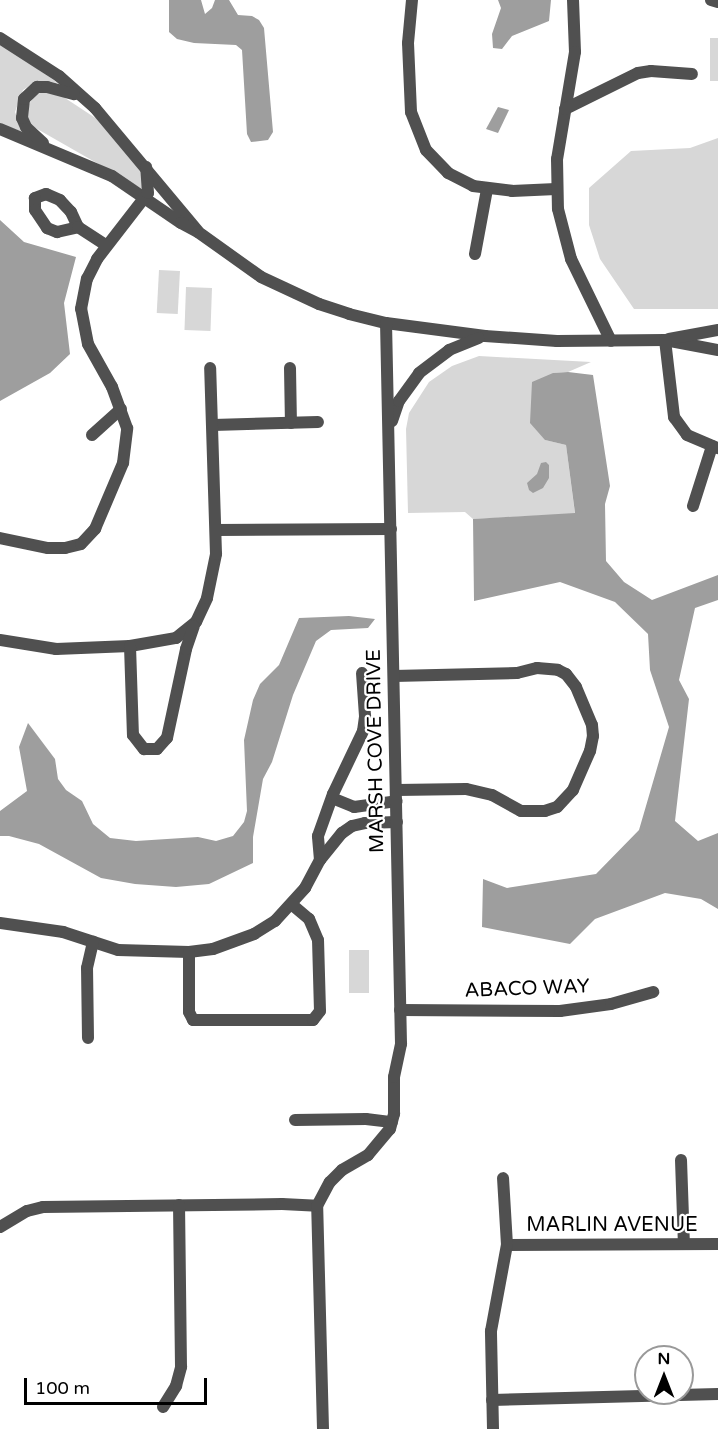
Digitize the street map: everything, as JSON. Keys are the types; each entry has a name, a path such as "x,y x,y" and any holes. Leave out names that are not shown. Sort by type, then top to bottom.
{"street":[{"path":"412,0 409,85 413,120 418,137 426,150 448,173 460,181 487,189 556,189"},
{"path":"573,0 575,52 557,159 556,189 563,234 571,259 610,341"},
{"path":"711,0 718,2"},
{"path":"0,38 41,64 81,96 114,129 198,232"},
{"path":"565,109 638,73 651,71 692,74"},
{"path":"51,149 26,128 21,108 24,99 36,87 47,87 81,96"},
{"path":"0,129 112,176 198,232 240,264 289,292 349,314 386,323 485,336 610,341 665,340 718,330"},
{"path":"0,538 29,546 65,548 81,544 90,536 123,462 127,428 122,409 92,353 82,324 81,309 87,279 106,245 146,197 149,187 146,167"},
{"path":"475,254 487,189"},
{"path":"78,227 106,245"},
{"name":"MARSH COVE DRIVE","path":"386,323 401,1044 396,1068 392,1122"},
{"name":"MARSH COVE DRIVE","path":"389,434 399,401 419,373 449,350 485,336"},
{"path":"665,340 718,350"},
{"path":"665,340 674,417 687,435 715,447 693,506"},
{"path":"130,646 133,735 144,748 157,749 167,738 186,649 213,576 216,530 210,368"},
{"path":"290,368 291,423"},
{"path":"92,435 122,409"},
{"path":"213,425 318,422"},
{"path":"216,530 391,529"},
{"path":"0,640 56,649 130,646 176,638 196,621"},
{"path":"332,798 352,806 397,796 466,789 492,795 521,811 545,811 556,807 573,790 590,751 593,736 576,687 566,674 558,670 537,668 517,673 394,676"},
{"path":"320,860 318,836 332,798 363,731 365,716 362,673"},
{"path":"352,806 352,826"},
{"path":"0,923 63,932 127,951 189,952 233,944 275,921 305,888 320,860 342,833 352,826 365,823 397,822"},
{"path":"189,952 189,1012 193,1020 313,1020 320,1011 318,940 309,919 291,904"},
{"path":"87,1038 87,968 93,942"},
{"name":"ABACO WAY","path":"400,1010 560,1011 611,1004 653,992"},
{"path":"295,1120 366,1119 392,1122 378,1146 342,1170 330,1182 317,1206 323,1429"},
{"path":"681,1160 684,1244"},
{"path":"493,1429 491,1331 507,1245 503,1178"},
{"path":"0,1227 27,1211 43,1207 300,1204 317,1206"},
{"path":"163,1407 176,1386 181,1367 179,1205"},
{"name":"MARLIN AVENUE","path":"507,1245 718,1244"},
{"path":"492,1400 718,1394"}],"shaded area":[{"path":"169,0 201,0 205,14 212,8 215,0 229,0 238,15 252,16 259,20 264,28 273,132 268,140 251,142 247,134 242,50 236,45 194,43 177,39 169,32"},
{"path":"498,0 551,0 549,21 512,36 502,49 493,48 492,34 501,8"},
{"path":"710,38 718,38 718,81 710,81"},
{"path":"0,43 58,83 37,81 23,90 15,112 23,132 0,124"},
{"path":"44,92 62,96 103,123 141,171 144,190 32,126 28,119 29,104 36,94"},
{"path":"498,107 509,110 498,133 486,129"},
{"path":"718,138 718,309 634,309 600,259 589,225 589,188 631,151 690,148"},
{"path":"0,220 24,242 76,257 64,303 70,354 50,373 0,401"},
{"path":"159,270 180,271 178,314 157,313"},
{"path":"186,287 212,288 210,331 184,330"},
{"path":"479,356 591,362 568,372 553,373 545,440 566,445 575,514 473,519 465,512 408,513 406,429 409,413 429,382 452,366"},
{"path":"553,373 593,375 610,486 605,504 606,561 624,582 652,600 718,575 718,600 695,608 679,680 689,699 675,821 698,841 718,833 718,909 701,899 665,893 595,919 570,944 482,927 483,879 507,888 596,874 639,830 669,727 650,670 648,634 615,602 560,582 474,601 473,519 575,513 566,445 545,440 530,423 532,382"},
{"path":"546,462 549,465 549,478 543,488 533,493 529,490 527,483 537,474 541,463"},
{"path":"349,616 375,619 368,628 331,630 316,641 293,695 272,762 263,779 253,837 253,863 209,884 176,887 135,884 101,878 39,844 9,836 0,836 0,811 27,791 19,747 28,723 55,759 58,779 66,790 82,801 93,824 110,838 136,841 198,837 216,841 233,836 244,822 247,811 244,740 253,700 260,684 279,665 299,618"},
{"path":"349,950 369,950 369,993 349,993"}]}
